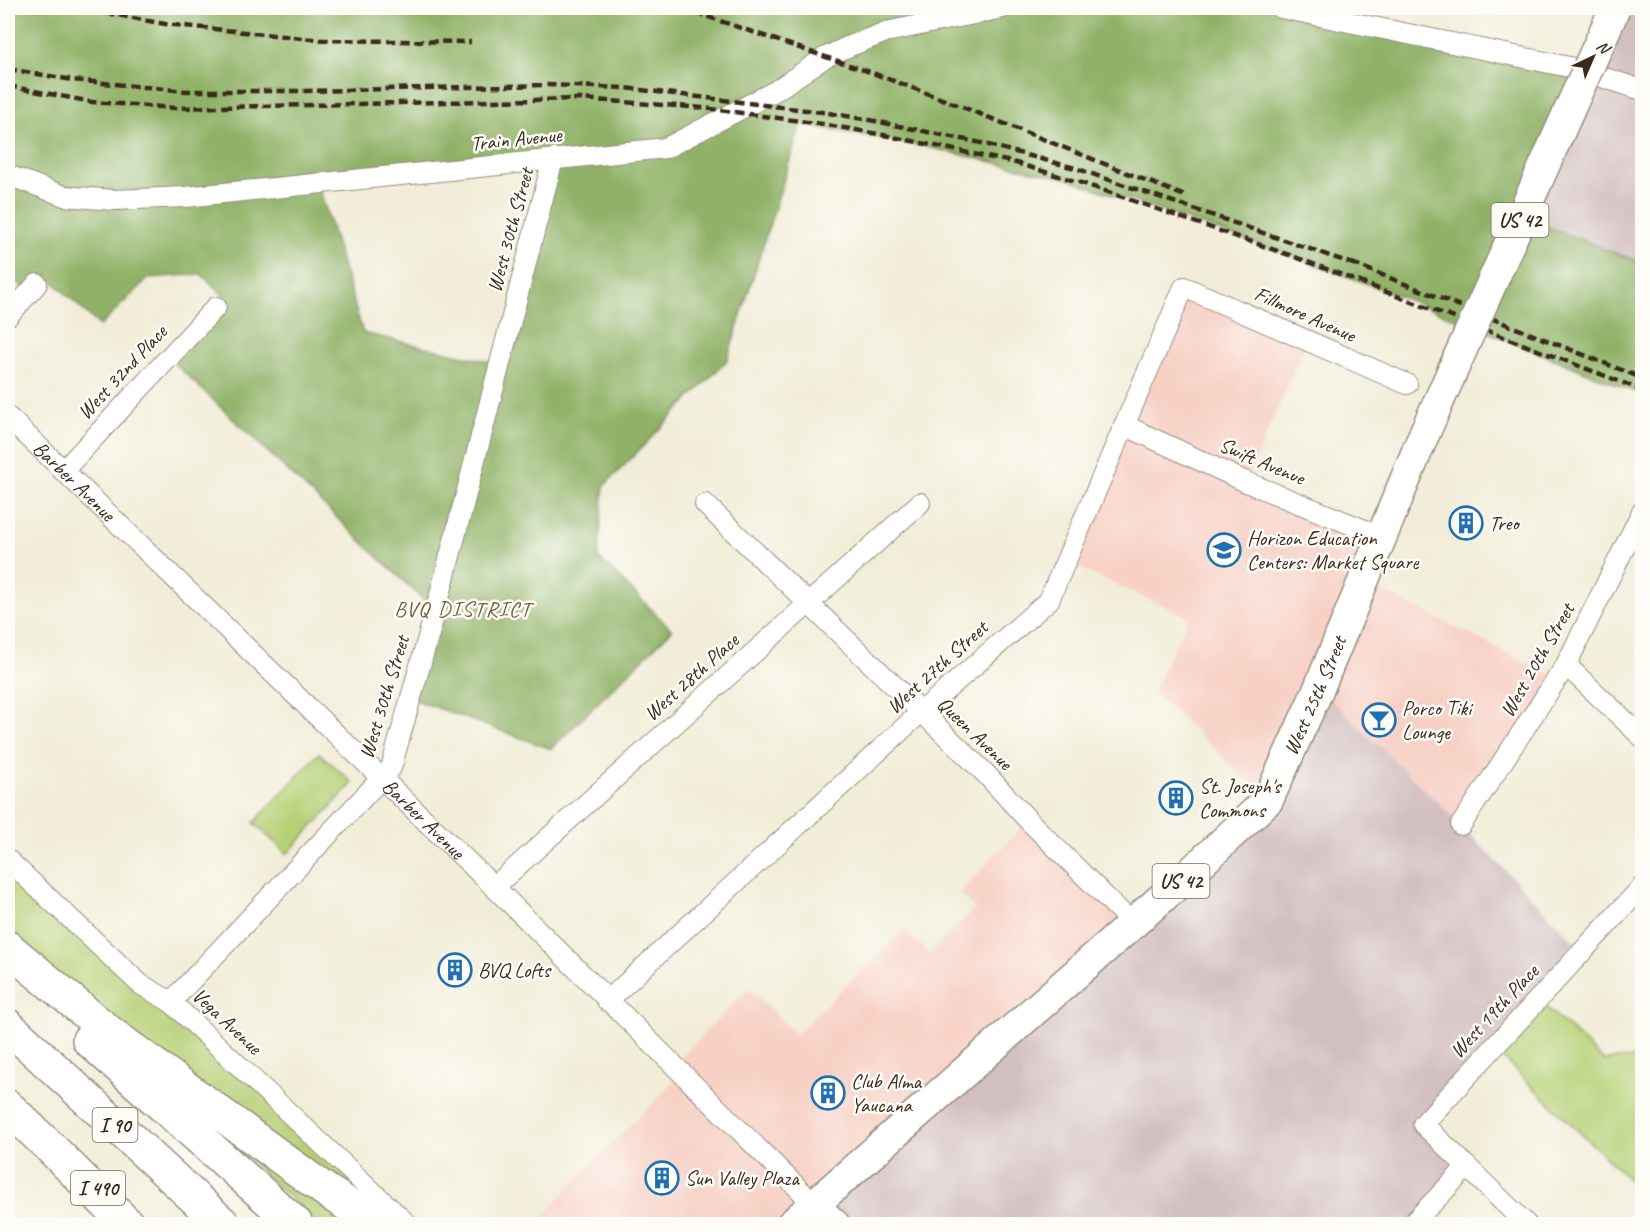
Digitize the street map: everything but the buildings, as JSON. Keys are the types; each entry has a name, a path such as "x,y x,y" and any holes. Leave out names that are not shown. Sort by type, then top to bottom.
{"highway":[{"path":"8,948 110,1032 328,1192 378,1224"},
{"path":"8,968 296,1224"},
{"name":"I 90","path":"8,1026 223,1224"},
{"path":"8,1107 127,1224"},
{"name":"I 490","path":"55,1152 142,1224"}],"main road":[{"name":"West 25th Street","path":"792,1224 826,1215 1132,923 1188,875 1268,800 1319,688 1425,432 1615,8"}],"street":[{"name":"Train Avenue","path":"8,175 64,196 114,200 185,197 666,148 775,91 824,58 845,48 886,32 1003,8"},
{"path":"1281,8 1574,68 1642,90"},
{"name":"West 30th Street","path":"171,1002 391,768 438,602 553,159"},
{"path":"8,316 37,284"},
{"name":"Fillmore Avenue","path":"1184,287 1407,384"},
{"name":"West 27th Street","path":"607,1000 920,713 1049,600 1184,287"},
{"name":"West 32nd Place","path":"63,471 216,307"},
{"name":"Barber Avenue","path":"8,417 494,886 826,1215"},
{"name":"Swift Avenue","path":"1124,425 1246,482 1382,537"},
{"name":"West 28th Place","path":"494,886 920,503"},
{"name":"Queen Avenue","path":"705,504 985,774 1132,923"},
{"name":"West 20th Street","path":"1461,825 1566,665 1642,512"},
{"path":"1566,665 1642,736"},
{"name":"Vega Avenue","path":"8,860 140,984 171,1002 407,1224"},
{"name":"West 19th Place","path":"1467,1167 1423,1124 1642,887"},
{"path":"1412,1224 1467,1167 1526,1224"}],"shaded area":[{"path":"1615,8 1642,8 1642,263 1521,217"},
{"name":"Horizon Education Centers: Market Square","path":"1184,287 1307,341 1246,482 1382,537 1364,582 1558,678 1461,825 1268,800 1153,691 1189,617 1065,562"},
{"path":"1319,688 1461,825 1583,950 1423,1124 1467,1167 1412,1224 836,1224 816,1205 1235,832"},
{"path":"1028,820 1132,923 792,1224 536,1224 572,1183 682,1074 673,1065 749,988 796,1034 904,929 929,954 975,908 959,893"}],"green space":[{"path":"8,8 1281,8 1574,68 1521,217 1642,263 1642,395 1387,291 1068,179 927,147 801,124 727,360 604,486 598,557 672,630 551,749 410,698 435,611 169,358 225,297 201,274 148,278 100,326 46,275 28,293 8,273","holes":["553,159 500,364 363,333 318,184"]},
{"path":"319,753 353,783 287,854 254,823"},
{"path":"8,860 407,1224 319,1224 109,1032 8,948"},
{"path":"1538,999 1603,1060 1642,1057 1642,1192 1492,1048"}],"railway":[{"path":"79,8 165,24 322,40 471,42"},
{"path":"682,8 870,72 1185,196"},
{"path":"8,69 73,80 186,91 306,91 547,85 625,88 822,112 981,143 1075,168 1359,266"},
{"path":"8,86 92,102 175,108 581,99 705,108 884,135 1016,163 1085,184 1295,257 1642,390"},
{"path":"1352,263 1642,378"}],"place":[{"name":"Treo","path":"1466,523"},
{"name":"Horizon Education Centers: Market Square","path":"1224,550"},
{"name":"Porco Tiki Lounge","path":"1379,720"},
{"name":"St. Joseph's Commons","path":"1176,798"},
{"name":"BVQ Lofts","path":"455,970"},
{"name":"Club Alma Yaucana","path":"828,1093"},
{"name":"Sun Valley Plaza","path":"662,1178"}],"district":[{"name":"BVQ DISTRICT","path":"463,609"}]}
